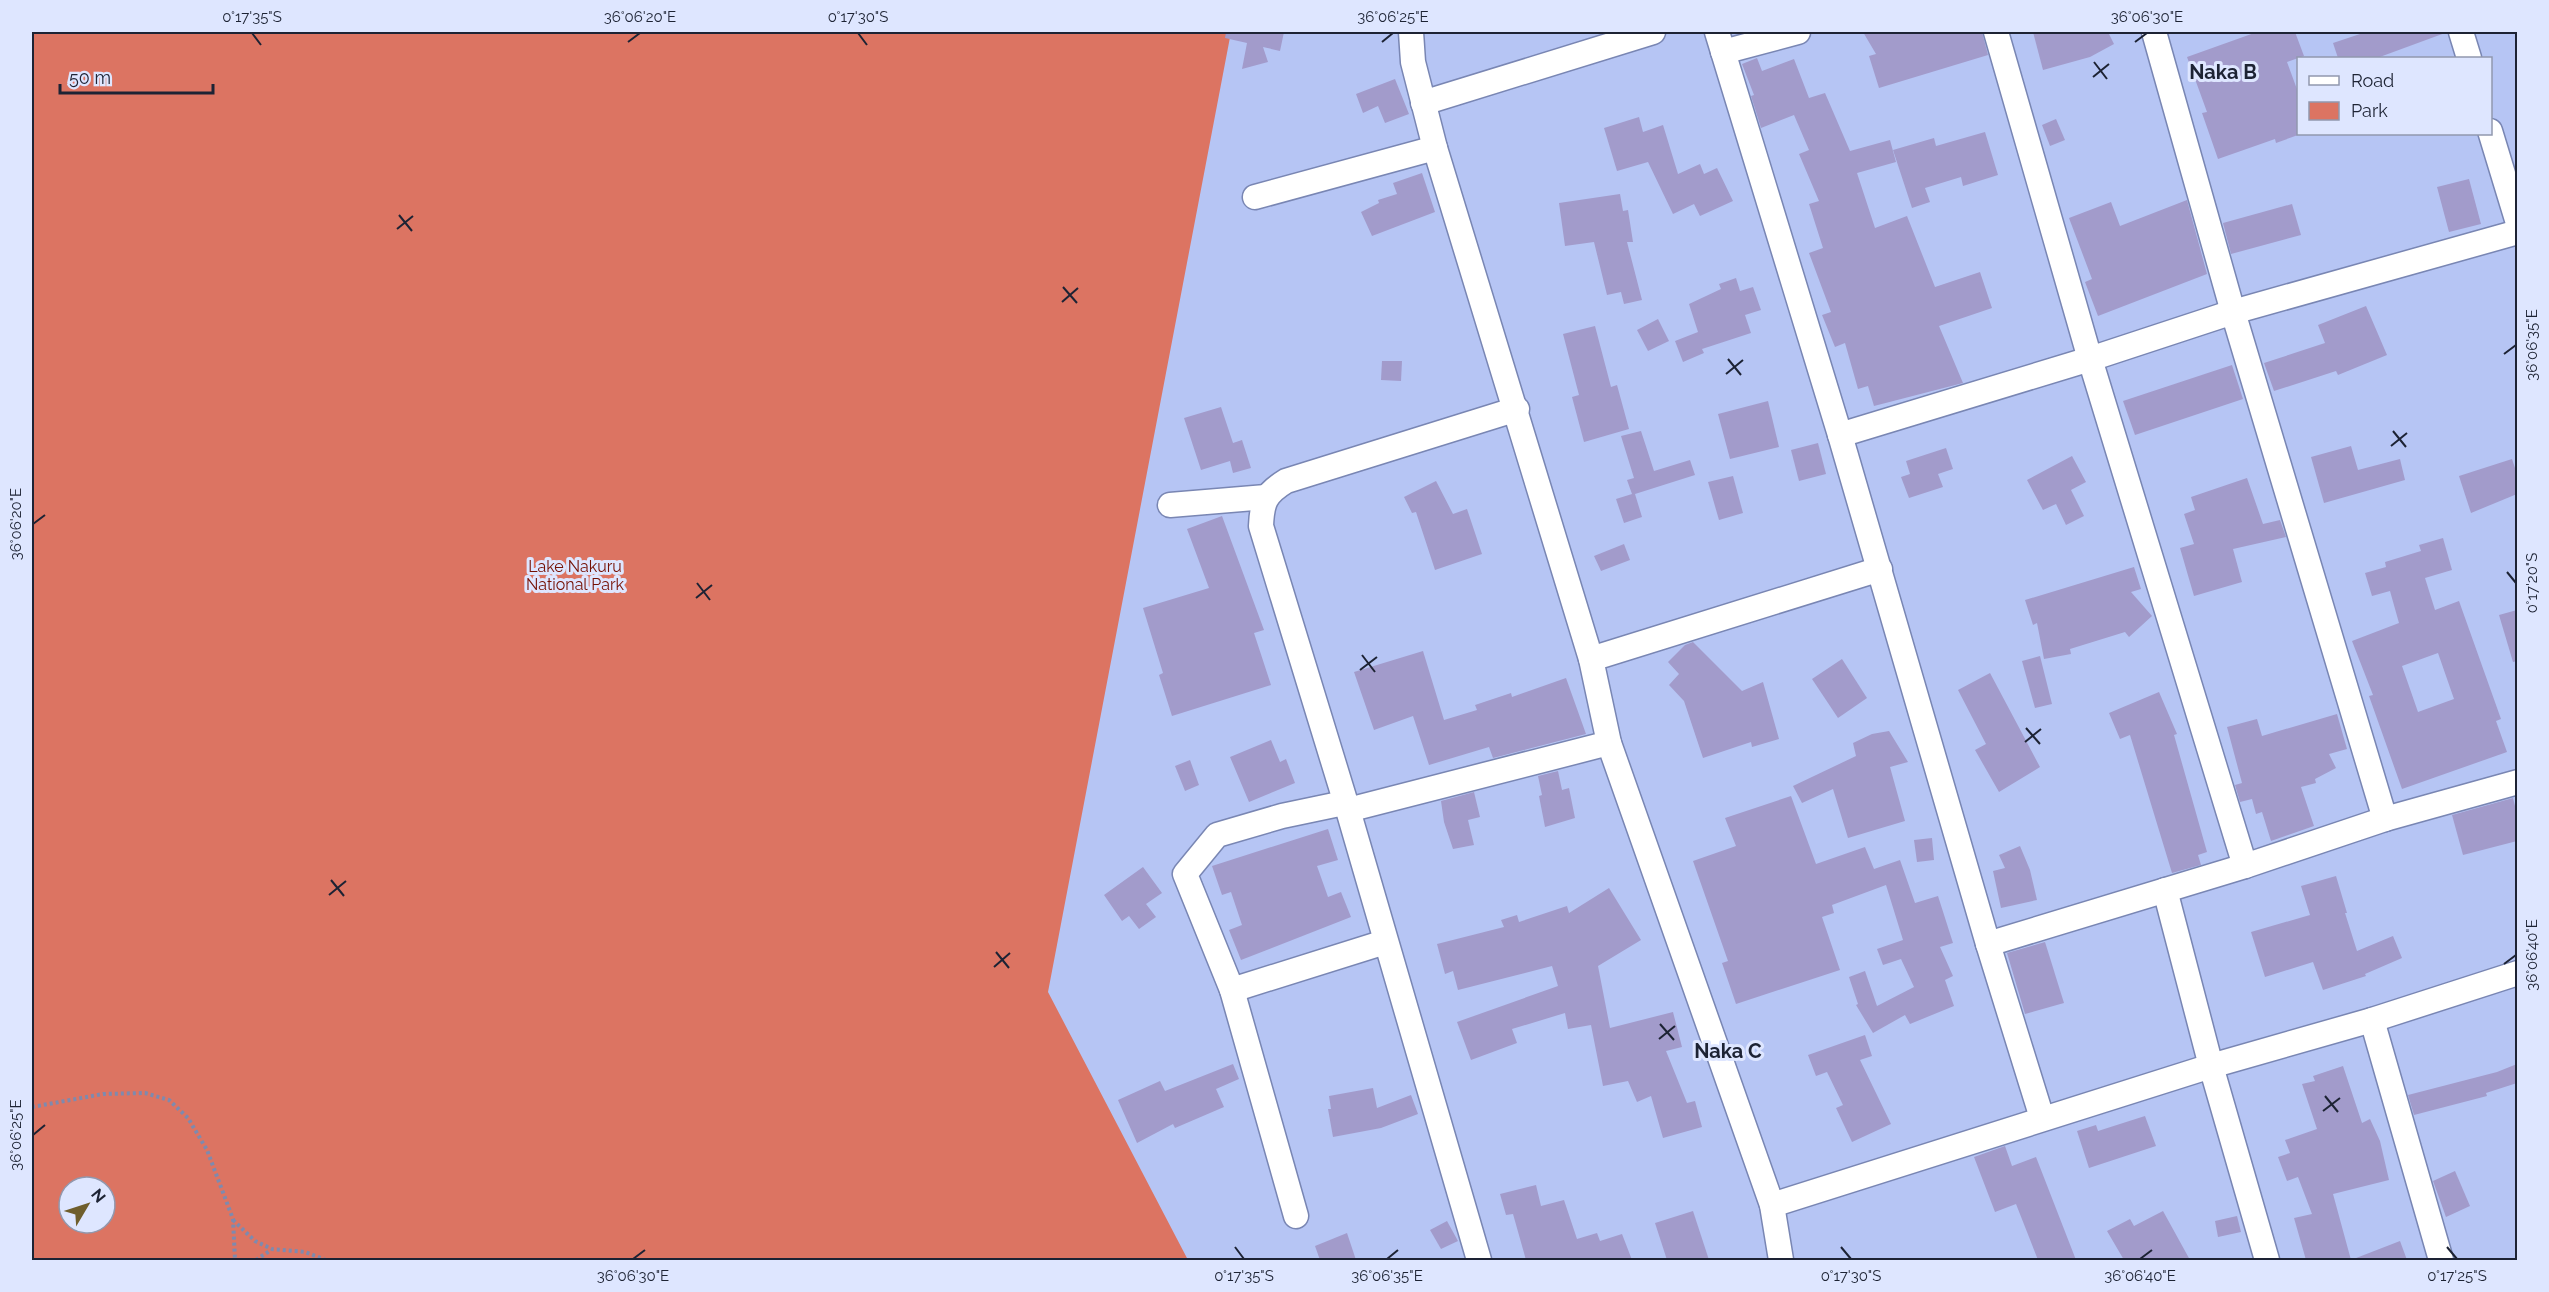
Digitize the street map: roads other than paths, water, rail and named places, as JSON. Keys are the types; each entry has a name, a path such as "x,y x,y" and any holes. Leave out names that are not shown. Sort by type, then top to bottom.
{"street":[{"path":"1411,32 1413,62 1423,103 1592,659 1609,743 1772,1205 1781,1260"},
{"path":"1423,103 1653,32"},
{"path":"1798,32 1720,42 1840,435 1988,944 2042,1118"},
{"path":"1996,32 2090,359 2245,866"},
{"path":"2154,32 2233,312 2385,819"},
{"path":"2461,32 2469,57"},
{"path":"2491,135 2517,223"},
{"path":"1255,197 1436,148"},
{"path":"1840,435 2090,359 2233,312 2517,232"},
{"path":"1479,1260 1261,526 1262,509 1271,489 1286,481 1517,409"},
{"path":"1170,505 1266,498"},
{"path":"1592,659 1880,569"},
{"path":"1296,1216 1232,990 1185,874 1217,836 1282,816 1346,806 1609,743"},
{"path":"1988,944 2245,866 2385,819 2517,782"},
{"path":"2165,890 2211,1066 2267,1260"},
{"path":"1232,990 1385,942"},
{"path":"1772,1205 2042,1118 2211,1066 2373,1020 2517,973"},
{"path":"2373,1020 2440,1260"}],"district":[{"name":"Naka B","path":"2223,72"},
{"name":"Naka C","path":"1728,1051"}],"park label":[{"name":"Lake Nakuru National Park","path":"575,575"}]}
